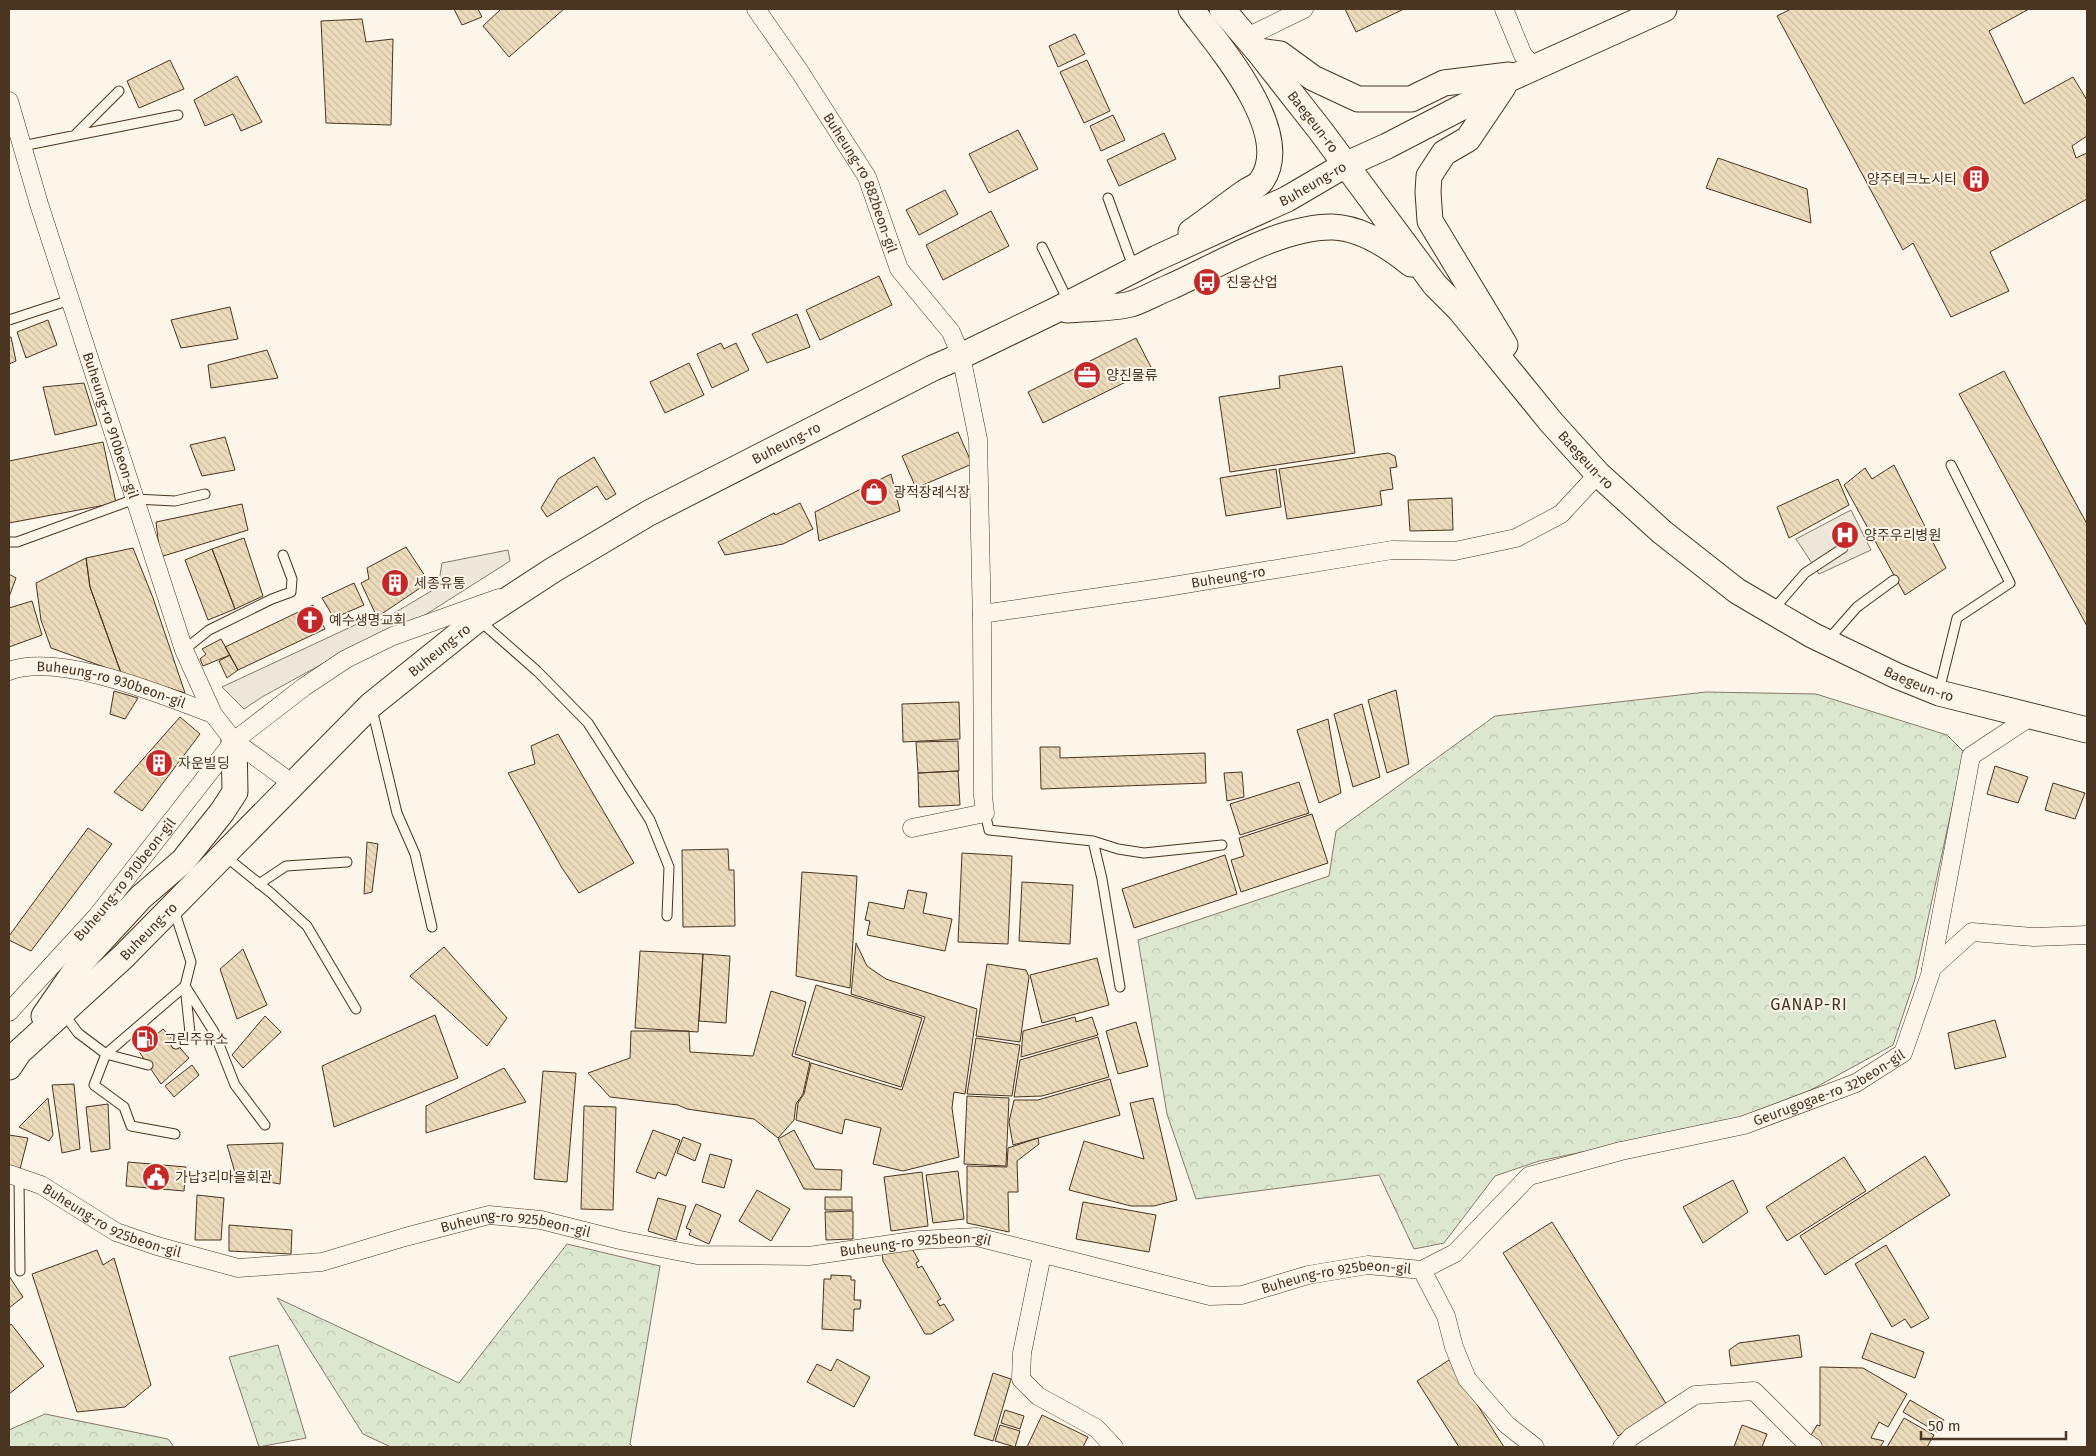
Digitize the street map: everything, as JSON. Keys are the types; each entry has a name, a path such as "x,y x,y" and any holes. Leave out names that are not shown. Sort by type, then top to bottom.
{"main road":[{"path":"1157,258 1262,182 1270,163 1271,144 1267,128 1236,68 1191,9"},
{"name":"Baegeun-ro","path":"1222,9 1252,44 1435,284 1460,310 1551,422 1598,474 1700,563 1737,590 1826,642 1897,676 1939,694 2087,730"},
{"name":"Buheung-ro","path":"14,1060 123,957 371,705 478,619 649,513 933,368 962,356 1157,258 1287,199 1345,165 1387,146 1474,101 1522,73 1664,9"},
{"path":"1252,44 1280,54 1313,78 1358,99 1410,99 1444,83 1522,73"},
{"path":"1522,73 1468,139 1444,153 1430,176 1430,221 1551,422"},
{"path":"1241,253 1287,199"},
{"path":"1060,307 1131,304 1241,253 1295,232 1335,227 1355,231 1389,247 1435,284"},
{"path":"14,1060 82,961 141,897 184,861 222,812 235,792 234,741"}],"street":[{"name":"Buheung-ro 882beon-gil","path":"756,9 800,72 867,177 899,269 951,332 962,356"},
{"path":"1252,44 1304,9"},
{"path":"1504,9 1523,55 1522,73"},
{"name":"Buheung-ro 910beon-gil","path":"9,101 70,300 184,650 212,714 234,741"},
{"path":"912,828 985,813 983,796 982,614 978,439 962,356"},
{"name":"Buheung-ro","path":"982,614 1392,550 1455,551 1516,538 1562,514 1598,474"},
{"name":"Buheung-ro 910beon-gil","path":"9,1012 97,916 234,741 304,687 346,659 393,636 524,590"},
{"name":"Buheung-ro 930beon-gil","path":"9,671 22,667 43,666 76,670 155,693 212,714"},
{"name":"Geurugogae-ro 32beon-gil","path":"1422,1270 1455,1253 1529,1176 1620,1151 1744,1125 1856,1083 1902,1053 1931,968 1972,756 2030,717"},
{"path":"234,741 293,784"},
{"path":"1931,968 1972,932 2034,937 2087,935"},
{"name":"Buheung-ro 925beon-gil","path":"14,1176 41,1185 116,1232 157,1246 238,1268 322,1262 405,1237 489,1215 541,1220 620,1240 697,1255 809,1256 919,1240 977,1237 1210,1296 1242,1295 1308,1275 1368,1265 1422,1270 1446,1316 1454,1347 1467,1379 1507,1425 1534,1447"},
{"path":"1042,1255 1022,1353 1021,1379 1038,1396 1096,1428 1114,1447"},
{"path":"1622,1447 1632,1437 1695,1395 1754,1391 1804,1441 1814,1447"}],"lane":[{"path":"75,134 119,91"},
{"path":"22,146 178,115"},
{"path":"1108,198 1134,270"},
{"path":"1042,247 1060,307"},
{"path":"9,320 70,300"},
{"path":"1939,694 1957,618 2010,583 1952,465"},
{"path":"9,542 18,542 135,499 175,502 205,494"},
{"path":"1772,611 1805,573 1843,548"},
{"path":"184,650 209,630 272,599 291,592 292,579 283,555"},
{"path":"1826,642 1857,607 1894,580"},
{"path":"478,619 537,671 588,724 645,812 669,867 667,916"},
{"path":"371,705 398,813 415,854 432,928"},
{"path":"985,813 989,830 1093,841 1118,849 1144,853 1222,845"},
{"path":"1093,841 1102,880 1120,987"},
{"path":"223,854 307,926 356,1009"},
{"path":"259,884 286,866 347,862"},
{"path":"173,906 191,962 185,986 190,1033 176,1044"},
{"path":"175,1134 131,1126 124,1106 94,1085 106,1054 185,986"},
{"path":"185,986 214,1032 235,1085 265,1126"},
{"path":"63,1012 78,1033 106,1054 148,1065"},
{"path":"14,1176 20,1271"}],"green space":[{"path":"1706,692 1816,694 1947,735 1964,752 1915,979 1893,1045 1798,1097 1733,1121 1539,1161 1495,1176 1444,1243 1414,1249 1379,1175 1196,1199 1167,1114 1138,940 1329,876 1336,831 1495,716"},
{"path":"567,1244 660,1266 630,1444 633,1447 391,1447 363,1434 277,1298 459,1383"},
{"path":"278,1345 306,1438 259,1447 229,1357"},
{"path":"45,1414 168,1439 174,1447 9,1447 9,1430"}],"shaded area":[{"path":"1851,510 1871,550 1819,574 1796,539"},
{"path":"508,550 510,561 414,622 375,635 262,697 244,709 222,687 355,625 384,619 438,587 442,563"}],"building":[{"path":"454,9 478,9 482,17 462,25"},
{"path":"501,9 564,9 509,57 483,26"},
{"path":"1345,9 1404,9 1356,32"},
{"name":"양주테크노시티","path":"1791,9 2029,9 1989,31 2024,104 2073,77 2087,100 2087,136 2072,146 2076,158 2087,153 2087,199 1990,252 2009,291 1951,317 1913,243 1903,250 1777,16"},
{"path":"362,19 366,42 393,39 391,125 326,123 321,21"},
{"path":"1075,34 1085,54 1058,67 1049,46"},
{"path":"170,60 184,89 139,108 127,81"},
{"path":"1087,60 1110,111 1084,123 1060,72"},
{"path":"237,76 262,122 241,131 233,114 205,126 194,100"},
{"path":"1113,115 1125,140 1101,151 1090,126"},
{"path":"1018,130 1038,169 989,193 969,154"},
{"path":"1164,133 1176,159 1119,186 1107,160"},
{"path":"1718,158 1807,189 1811,223 1706,188"},
{"path":"945,190 958,214 919,235 906,210"},
{"path":"991,211 1009,246 943,280 926,245"},
{"path":"879,276 892,305 820,340 806,310"},
{"path":"230,307 238,339 181,348 171,320"},
{"path":"797,314 810,347 767,363 752,334"},
{"path":"48,320 57,345 26,358 17,332"},
{"path":"9,337 11,337 16,361 9,364"},
{"path":"1136,338 1152,369 1043,423 1028,392"},
{"path":"721,343 724,349 736,343 749,370 712,388 697,354"},
{"path":"267,350 278,378 211,388 208,365"},
{"path":"689,363 704,395 665,413 650,382"},
{"path":"1342,366 1355,453 1230,472 1219,397 1280,388 1279,376"},
{"path":"2004,371 2087,524 2087,626 1959,394"},
{"path":"84,383 97,425 55,435 43,387"},
{"path":"958,432 972,464 916,488 902,456"},
{"path":"225,437 235,470 202,476 190,445"},
{"path":"103,442 116,503 9,523 9,461"},
{"path":"1388,453 1395,456 1397,467 1390,468 1393,489 1380,491 1382,505 1287,519 1279,469"},
{"path":"594,457 616,494 606,500 597,486 547,517 541,508 558,479"},
{"path":"1894,465 1946,568 1905,595 1844,485 1865,468 1872,479"},
{"path":"1276,469 1281,507 1226,516 1220,478"},
{"name":"광적장례식장","path":"891,474 900,511 819,541 815,512"},
{"path":"1838,479 1849,505 1789,538 1777,507"},
{"path":"1452,498 1453,530 1410,531 1408,500"},
{"path":"800,503 813,529 783,544 725,555 718,542 774,513 775,515"},
{"path":"242,504 248,530 160,557 156,522"},
{"path":"244,538 263,596 235,609 212,549"},
{"name":"세종유통","path":"406,547 429,582 377,617 361,583 369,579 367,568"},
{"path":"133,548 153,598 185,693 121,673 90,587 86,558"},
{"path":"212,549 235,609 208,620 185,560"},
{"path":"86,558 90,587 121,673 51,648 41,620 36,583"},
{"path":"9,574 16,578 9,597"},
{"path":"354,583 364,605 334,618 322,598"},
{"path":"32,601 42,635 9,647 9,608"},
{"path":"313,605 325,629 238,670 225,647"},
{"path":"221,639 230,655 203,666 200,659 206,654 202,649"},
{"path":"230,655 238,670 227,678 219,661"},
{"path":"1396,690 1409,764 1387,773 1368,700"},
{"path":"114,691 138,698 125,719 110,714"},
{"path":"959,702 960,739 903,742 902,704"},
{"path":"1362,704 1380,777 1353,787 1334,714"},
{"name":"자운빌딩","path":"180,717 200,734 142,811 114,792"},
{"path":"1328,719 1341,793 1319,803 1297,730"},
{"path":"558,734 634,863 579,893 562,868 508,773 535,764 531,746"},
{"path":"958,741 959,771 918,773 916,742"},
{"path":"1040,747 1060,747 1060,758 1205,753 1206,783 1041,789"},
{"path":"1995,766 2028,777 2018,803 1987,794"},
{"path":"958,771 960,805 919,807 918,773"},
{"path":"1242,772 1244,797 1227,801 1224,773"},
{"path":"1299,782 1309,813 1240,835 1230,804"},
{"path":"2053,783 2085,793 2075,819 2045,810"},
{"path":"1312,814 1328,863 1241,892 1231,860 1244,856 1239,838"},
{"path":"88,828 112,844 31,951 9,940 9,936"},
{"path":"367,842 378,844 372,892 364,894"},
{"path":"728,849 729,870 734,870 735,926 683,927 682,850"},
{"path":"962,853 1012,856 1008,944 958,942"},
{"path":"1225,855 1237,894 1134,928 1122,889"},
{"path":"802,872 857,876 850,988 796,976"},
{"path":"1022,882 1073,885 1070,944 1019,941"},
{"path":"908,890 927,893 923,913 952,919 945,951 867,935 870,921 865,920 869,902 904,909"},
{"path":"856,943 867,966 886,979 977,1009 965,1094 954,1092 952,1108 959,1157 903,1171 873,1164 881,1128 845,1119 842,1134 796,1120 798,1103 804,1094 811,1063 902,1090 925,1017 851,994"},
{"path":"444,947 507,1018 487,1046 410,976"},
{"path":"243,949 267,1005 237,1019 220,969"},
{"path":"640,951 703,954 698,1032 635,1028"},
{"path":"703,954 730,956 726,1023 699,1021"},
{"path":"1097,958 1109,1005 1042,1023 1030,975"},
{"path":"987,964 1026,970 1029,977 1020,1042 976,1036"},
{"path":"816,985 922,1018 901,1087 795,1054"},
{"path":"771,991 806,1002 792,1056 810,1062 803,1094 796,1104 794,1120 778,1138 754,1119 687,1109 678,1105 610,1097 588,1073 630,1058 631,1031 689,1031 690,1052 753,1056"},
{"path":"435,1015 458,1078 334,1127 322,1066"},
{"path":"265,1016 281,1032 243,1068 232,1055"},
{"path":"1075,1017 1076,1022 1092,1017 1098,1035 1021,1057 1023,1031"},
{"path":"1995,1020 2006,1057 1955,1069 1948,1033"},
{"path":"1136,1022 1148,1066 1118,1074 1106,1031"},
{"path":"163,1029 189,1058 161,1084 138,1050"},
{"path":"1098,1037 1109,1077 1042,1096 1014,1097 1020,1060"},
{"path":"976,1038 1020,1045 1012,1096 967,1094"},
{"path":"192,1065 199,1075 174,1097 165,1086"},
{"path":"504,1068 526,1102 426,1133 426,1106"},
{"path":"543,1071 576,1073 567,1182 534,1179"},
{"path":"1110,1079 1120,1115 1013,1145 1009,1122 1014,1100 1038,1100"},
{"path":"74,1084 80,1149 62,1153 52,1085"},
{"path":"967,1096 1009,1098 1006,1166 964,1164"},
{"path":"48,1098 53,1135 49,1141 19,1127"},
{"path":"1153,1098 1177,1200 1154,1206 1131,1206 1069,1190 1084,1141 1144,1159 1130,1103"},
{"path":"108,1104 110,1149 91,1152 86,1107"},
{"path":"584,1106 616,1107 613,1210 581,1209"},
{"path":"653,1130 680,1140 666,1176 658,1172 655,1179 636,1172"},
{"path":"794,1130 815,1169 842,1170 841,1190 804,1189 778,1139"},
{"path":"9,1135 28,1138 20,1169 9,1166"},
{"path":"683,1137 701,1144 695,1161 677,1153"},
{"path":"1038,1138 1039,1144 1017,1161 1018,1192 1008,1192 1009,1232 967,1223 967,1166 1007,1167 1008,1148"},
{"path":"283,1143 280,1184 236,1176 227,1145"},
{"path":"710,1154 732,1160 724,1188 702,1182"},
{"path":"1925,1156 1950,1195 1825,1275 1800,1236"},
{"path":"1844,1157 1866,1191 1787,1241 1766,1207"},
{"name":"가납3리마을회관","path":"128,1162 186,1167 184,1191 126,1186"},
{"path":"958,1171 964,1219 933,1223 926,1175"},
{"path":"922,1172 928,1226 891,1231 884,1177"},
{"path":"1733,1180 1748,1212 1703,1243 1683,1207"},
{"path":"757,1190 790,1209 771,1241 739,1221"},
{"path":"197,1195 224,1198 221,1240 195,1240"},
{"path":"825,1197 852,1197 852,1210 825,1210"},
{"path":"658,1198 686,1206 676,1240 648,1231"},
{"path":"1083,1202 1156,1215 1149,1252 1076,1239"},
{"path":"696,1204 721,1215 709,1244 689,1235 691,1230 686,1228"},
{"path":"853,1211 853,1239 826,1240 825,1212"},
{"path":"1552,1222 1667,1405 1618,1436 1503,1253"},
{"path":"229,1225 292,1230 291,1254 229,1251"},
{"path":"910,1245 919,1261 916,1263 918,1268 922,1266 941,1299 937,1301 940,1306 944,1304 954,1320 931,1334 925,1334 883,1261 882,1254 895,1246"},
{"path":"1886,1245 1929,1318 1911,1328 1905,1319 1892,1327 1855,1264"},
{"path":"97,1250 103,1265 114,1258 151,1385 125,1407 77,1412 32,1274"},
{"path":"831,1275 851,1276 851,1280 855,1280 854,1300 861,1300 860,1309 854,1309 853,1331 822,1329 824,1279 831,1279"},
{"path":"9,1276 23,1297 9,1308"},
{"path":"11,1324 44,1366 9,1394 9,1326"},
{"path":"1871,1333 1924,1352 1915,1378 1862,1358"},
{"path":"1799,1335 1802,1357 1731,1366 1729,1350 1739,1343"},
{"path":"837,1359 870,1377 854,1407 807,1382 817,1364 831,1371"},
{"path":"1449,1360 1504,1447 1459,1447 1417,1381"},
{"path":"1820,1367 1863,1368 1907,1394 1888,1427 1879,1422 1871,1438 1884,1441 1880,1447 1817,1447 1807,1442 1817,1425 1820,1426"},
{"path":"993,1373 1011,1379 993,1441 974,1435"},
{"path":"1910,1400 1944,1420 1937,1432 1903,1412"},
{"path":"1005,1410 1024,1416 1020,1429 1001,1423"},
{"path":"1042,1415 1088,1437 1083,1447 1027,1447"},
{"path":"1904,1418 1934,1435 1927,1447 1887,1447"},
{"path":"1000,1425 1020,1431 1015,1447 995,1441"},
{"path":"1742,1425 1767,1434 1762,1447 1734,1447"}],"place":[{"name":"양주테크노시티","path":"1976,179"},
{"name":"진웅산업","path":"1207,282"},
{"name":"양진물류","path":"1087,375"},
{"name":"광적장례식장","path":"874,492"},
{"name":"양주우리병원","path":"1845,535"},
{"name":"세종유통","path":"395,583"},
{"name":"예수생명교회","path":"310,620"},
{"name":"자운빌딩","path":"159,763"},
{"name":"그린주유소","path":"145,1039"},
{"name":"가납3리마을회관","path":"156,1177"}],"district":[{"name":"GANAP-RI","path":"1809,1004"}]}
